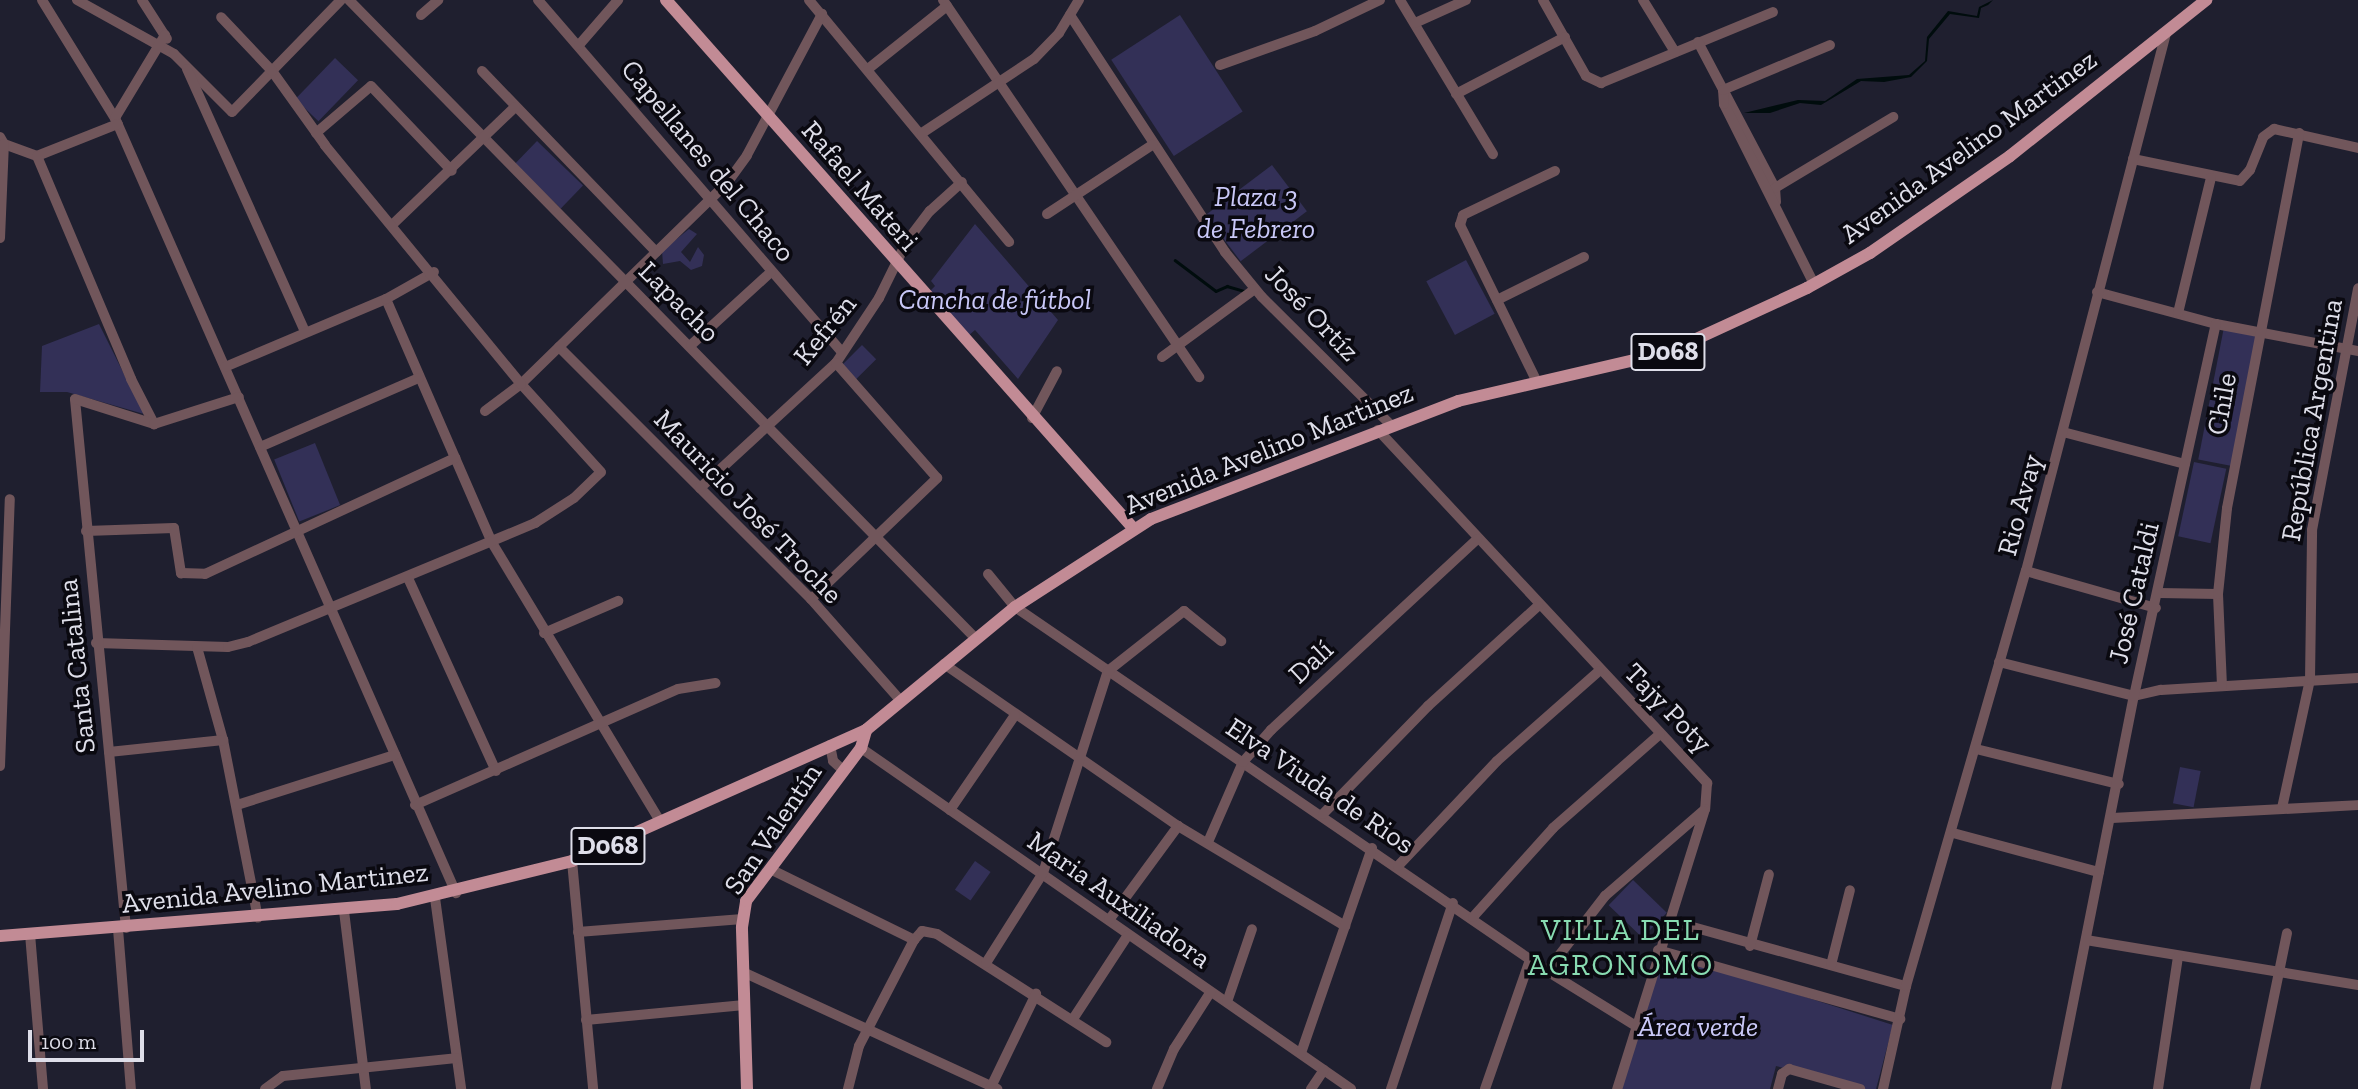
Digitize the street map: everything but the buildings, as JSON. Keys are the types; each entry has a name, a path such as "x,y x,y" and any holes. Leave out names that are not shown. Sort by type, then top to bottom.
{"main road":[{"name":"Rafael Materi","path":"666,0 1032,418 1133,528"},
{"name":"Avenida Avelino Martinez","path":"0,936 344,911 435,898 572,861 866,730 1015,607 1133,528 1391,425 1536,380 1668,352 1814,284 1870,253 2010,156 2206,0"},
{"name":"San Valentín","path":"747,1089 743,972 743,919 746,901 861,748 866,730"}],"street":[{"path":"42,0 116,121 456,893"},
{"path":"77,0 179,57 234,112 341,0"},
{"name":"Lapacho","path":"349,0 691,345 975,638"},
{"path":"421,15 438,0"},
{"name":"Capellanes del Chaco","path":"538,0 579,44 708,201 842,352"},
{"path":"579,44 618,0"},
{"path":"809,0 922,133 1009,242"},
{"path":"922,133 1034,59 1079,0"},
{"path":"1220,65 1315,31 1380,0"},
{"path":"1400,0 1493,154"},
{"path":"1415,23 1466,0"},
{"path":"1543,0 1586,76 1595,82 1773,12"},
{"path":"1643,0 1675,52"},
{"path":"143,1 179,57 305,332"},
{"path":"868,69 945,3 1199,377"},
{"path":"485,411 522,384 736,172 822,14"},
{"name":"José Ortíz","path":"1070,15 1152,145 1255,289 1391,425"},
{"path":"96,643 197,646 248,642 408,578 553,513 601,472 522,384 433,272 316,133 272,71 221,17"},
{"name":"Rio Avay","path":"1883,1089 1906,986 1953,833 1998,662 2026,571 2166,33"},
{"path":"37,156 116,121 156,46 165,35"},
{"path":"1456,94 1565,37"},
{"path":"1699,42 1775,188 1777,204"},
{"path":"1723,90 1830,46"},
{"path":"482,71 656,252"},
{"path":"316,133 371,86 452,170"},
{"path":"1723,90 1724,104 1777,204 1814,284"},
{"path":"393,224 515,107"},
{"path":"1775,188 1893,117"},
{"path":"2133,159 2211,178 2240,181 2246,177 2263,137 2274,129 2358,148"},
{"name":"Chile","path":"2222,686 2218,594 2231,482 2298,133"},
{"path":"0,238 2,141 37,156 131,379 154,424 239,397"},
{"path":"1047,214 1152,145"},
{"path":"1536,380 1462,235 1463,215 1555,171"},
{"path":"2178,313 2211,178"},
{"name":"Kefrén","path":"700,488 836,363 879,298 895,262 930,211 962,183"},
{"path":"1497,300 1584,257"},
{"path":"225,367 386,299 433,272"},
{"path":"691,345 771,272"},
{"name":"República Argentina","path":"2282,808 2310,680 2312,530 2352,350 2358,288"},
{"path":"1162,356 1255,289"},
{"path":"2097,292 2216,324 2352,350"},
{"path":"386,299 491,541 544,633 660,821"},
{"name":"José Cataldi","path":"2056,1089 2119,784 2134,696 2156,608 2216,324"},
{"name":"Mauricio José Troche","path":"559,347 811,599 901,701"},
{"path":"811,599 934,484 936,474 836,363"},
{"path":"1032,418 1058,371"},
{"path":"260,447 419,378"},
{"name":"Santa Catalina","path":"131,1089 108,752 75,400 154,424"},
{"name":"Tajy Poty","path":"1378,430 1538,606 1707,783 1705,809 1671,920 1658,950 1617,1089"},
{"path":"2063,432 2185,464"},
{"path":"86,531 174,528 181,573 212,573 454,458"},
{"path":"0,766 10,499"},
{"name":"Dalí","path":"1208,842 1243,762 1271,730 1477,539"},
{"path":"2026,571 2156,608"},
{"name":"Elva Viuda de Rios","path":"988,574 1015,607 1373,848 1530,960 1636,1026"},
{"path":"408,578 496,771"},
{"path":"2159,593 2218,594"},
{"path":"544,633 618,601"},
{"path":"1323,814 1427,705 1538,606"},
{"path":"986,963 1043,873 1077,758 1108,671 1180,612 1188,612 1221,641"},
{"path":"197,646 223,740 258,918"},
{"path":"1998,662 2134,696 2222,686 2358,678"},
{"path":"944,664 1178,826 1345,926"},
{"path":"1398,866 1497,761 1599,671"},
{"path":"415,805 678,689 716,683"},
{"path":"950,810 1015,715"},
{"path":"1473,917 1553,828 1660,734"},
{"path":"108,752 223,740"},
{"path":"830,745 834,761 843,770"},
{"name":"Maria Auxiliadora","path":"861,748 1351,1089"},
{"path":"1976,749 2119,784"},
{"path":"237,805 395,755"},
{"path":"2112,818 2358,805"},
{"path":"1547,971 1605,896 1705,809"},
{"path":"1109,920 1178,826"},
{"path":"1953,833 2099,872"},
{"path":"1301,1054 1373,848"},
{"path":"572,861 593,1089"},
{"path":"769,869 914,940"},
{"path":"1750,946 1769,874"},
{"path":"1831,965 1850,890"},
{"path":"435,898 461,1089"},
{"path":"1391,1089 1453,903"},
{"path":"344,911 366,1089"},
{"path":"578,932 743,919"},
{"path":"1671,920 1750,946 1906,986"},
{"path":"1227,1002 1252,929"},
{"path":"848,1089 854,1056 914,940 930,930 986,963 1106,1042"},
{"path":"2255,1089 2287,933"},
{"path":"30,934 43,1089"},
{"path":"1073,1019 1128,935"},
{"path":"2086,940 2358,985"},
{"path":"1658,950 1900,1019"},
{"path":"2158,1089 2178,956"},
{"path":"1485,1089 1530,960"},
{"path":"743,972 993,1088 1036,995"},
{"path":"1157,1089 1174,1049 1210,993"},
{"path":"586,1020 744,1005"},
{"path":"265,1089 268,1083 283,1076 456,1058"},
{"path":"1778,1089 1782,1074 1789,1069 1860,1089"},
{"path":"1311,1089 1324,1070"}],"green space":[{"path":"1180,15 1243,111 1174,156 1111,60"},
{"path":"335,58 358,80 318,121 295,99"},
{"path":"537,141 583,185 561,208 515,164"},
{"name":"Plaza 3 de Febrero","path":"1272,165 1307,211 1241,261 1206,215"},
{"name":"Cancha de fútbol","path":"975,224 1058,320 1018,379 975,330 968,336 928,293 935,286 931,281"},
{"path":"689,229 697,234 681,252 690,262 698,247 704,255 702,266 691,270 680,261 663,264 662,251"},
{"path":"1466,260 1495,314 1455,335 1426,281"},
{"path":"99,324 144,414 67,392 40,392 42,346"},
{"path":"2224,327 2260,334 2235,467 2198,460"},
{"path":"862,345 876,359 854,381 840,367"},
{"path":"315,443 340,505 299,522 274,459"},
{"path":"2194,462 2226,469 2210,543 2178,536"},
{"path":"2180,767 2201,771 2194,807 2173,803"},
{"path":"975,861 991,872 970,901 955,890"},
{"path":"1633,880 1667,913 1642,938 1609,905"},
{"name":"Área verde","path":"1658,950 1893,1025 1876,1089 1859,1089 1776,1066 1770,1089 1614,1089"}],"shaded area":[{"path":"1993,0 1981,8 1979,18 1950,14 1929,39 1927,61 1911,77 1884,82 1861,81 1821,105 1800,103 1770,113 1744,113 1798,100 1825,101 1857,79 1909,75 1925,61 1927,37 1948,11 1977,16 1979,7"}],"waterway":[{"path":"1175,260 1216,291 1227,286 1244,291"}],"district":[{"name":"VILLA DEL AGRONOMO","path":"1621,947"}]}
